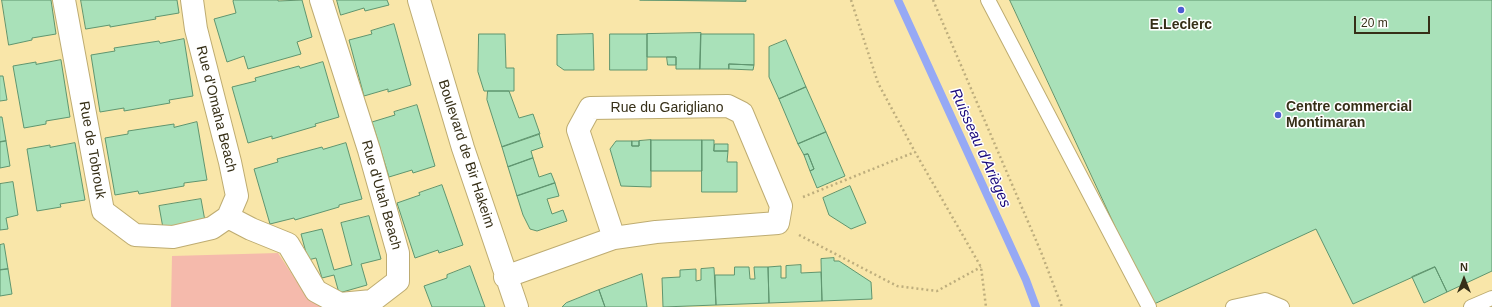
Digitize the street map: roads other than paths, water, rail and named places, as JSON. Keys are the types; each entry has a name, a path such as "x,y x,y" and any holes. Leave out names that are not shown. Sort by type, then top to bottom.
{"street":[{"name":"Rue de Tobrouk","path":"64,0 103,211 135,235 173,237 212,228 228,217"},
{"name":"Rue d'Utah Beach","path":"228,217 251,229 288,244 316,291 340,304 372,301 398,280 398,254 369,150 321,0"},
{"name":"Boulevard de Bir Hakeim","path":"419,0 463,148 517,307"},
{"name":"Rue d'Omaha Beach","path":"197,5 196,29 230,162 237,196 228,217"},
{"name":"Rue du Garigliano","path":"728,106 742,113 779,215 614,238 578,130 590,108 728,106"},
{"path":"506,277 614,238"}],"lane":[{"path":"988,0 1149,307"},
{"path":"1471,307 1492,298"},
{"path":"1233,307 1265,300 1282,307"}],"waterway":[{"name":"Ruisseau d'Arièges","path":"898,0 1026,280 1036,307"}],"place":[{"name":"E.Leclerc","path":"1181,10"},
{"name":"Centre commercial Montimaran","path":"1278,115"}]}
